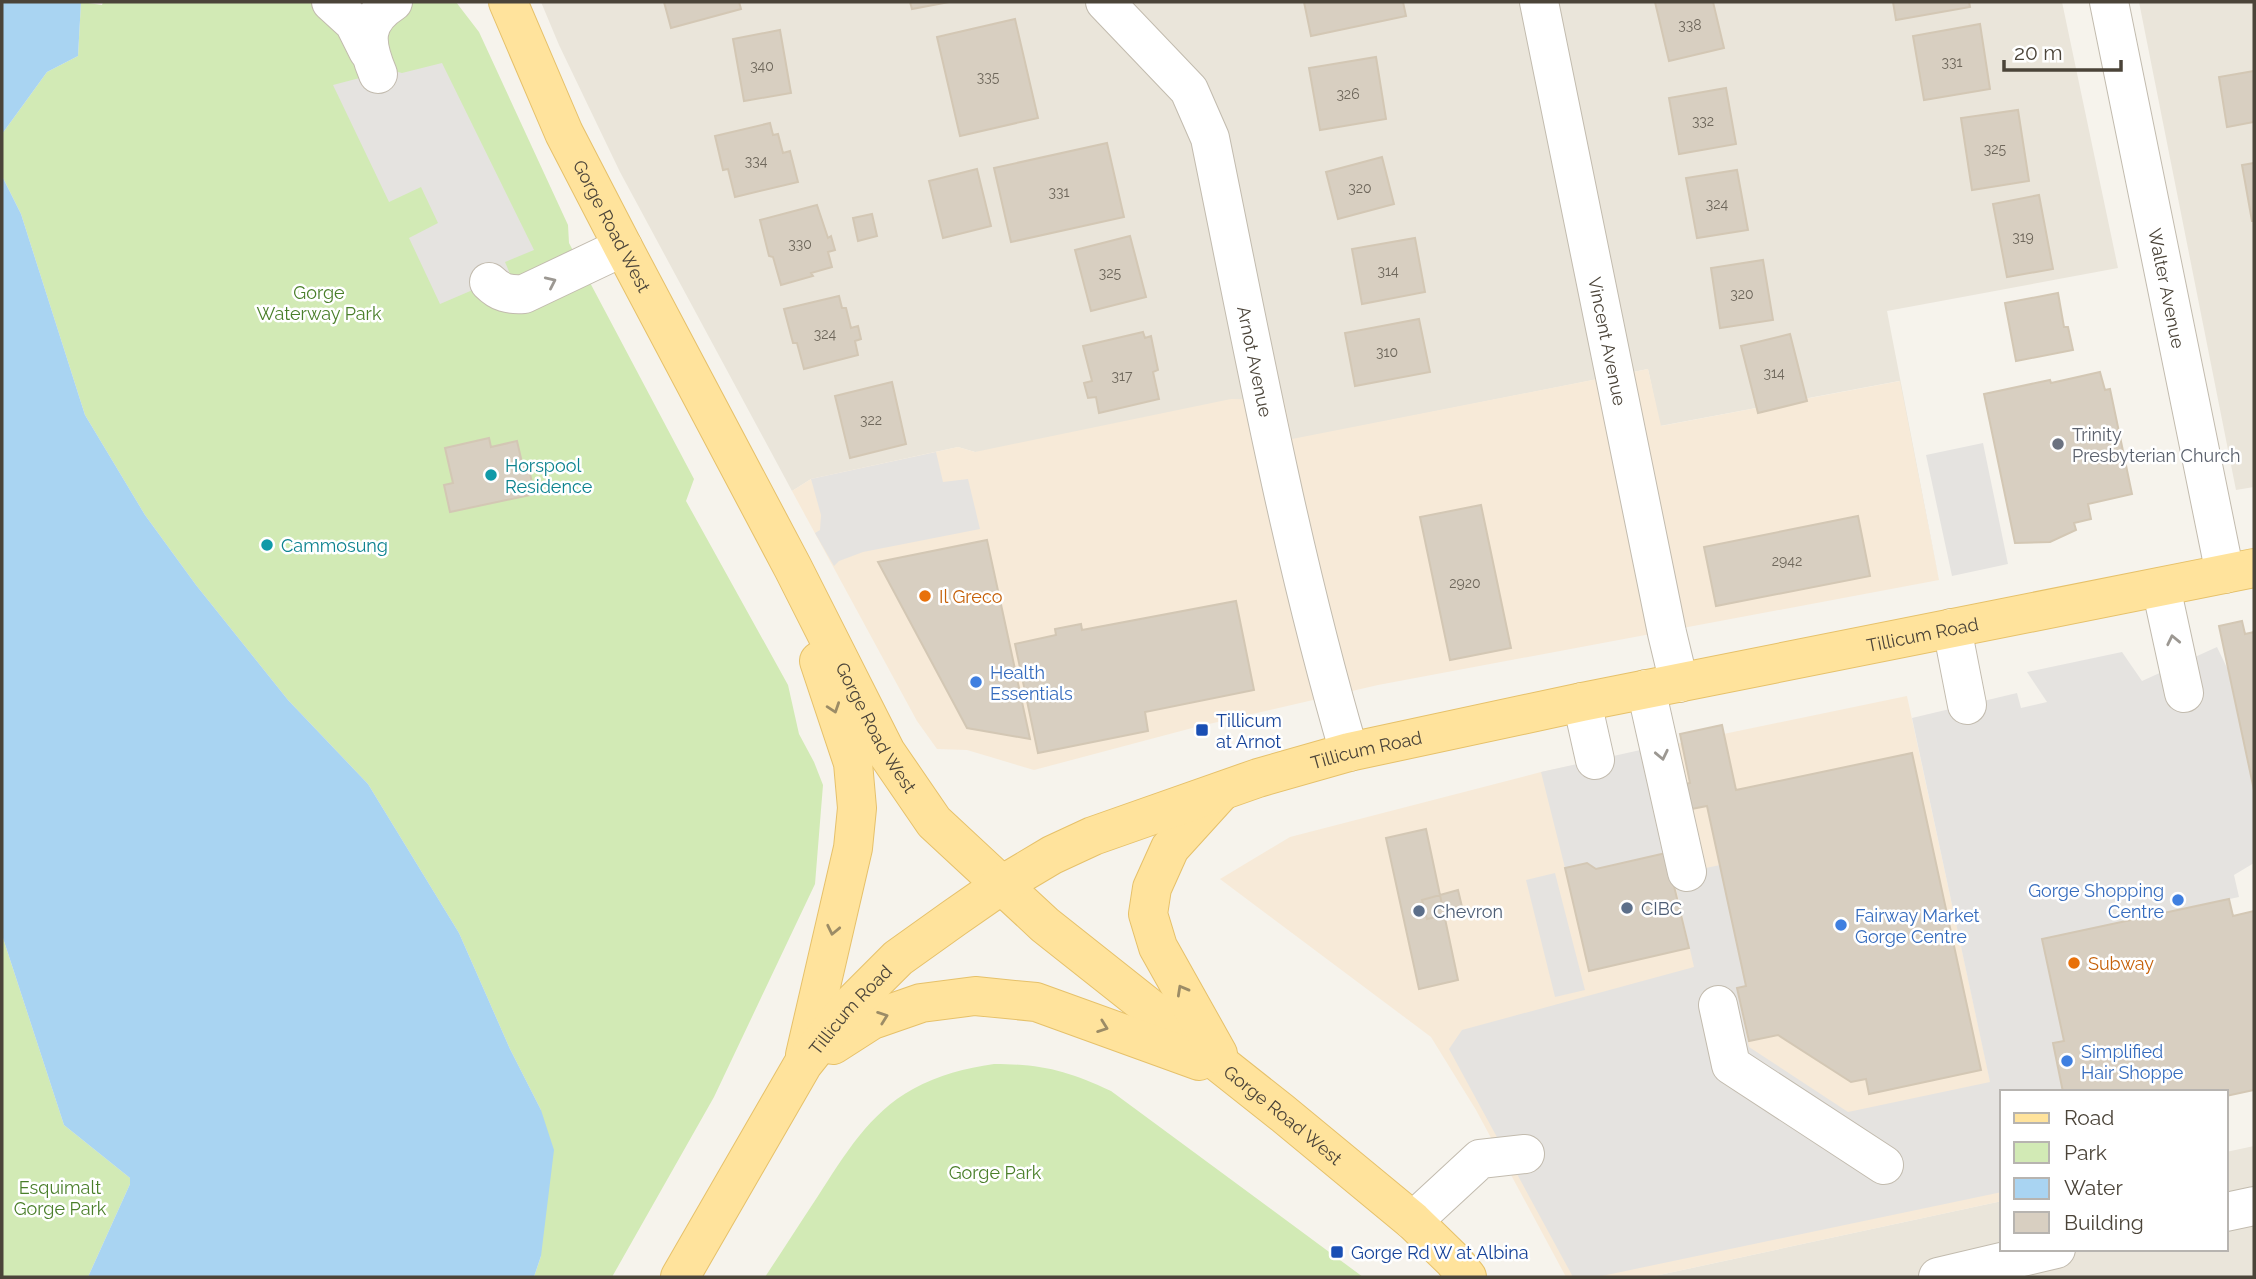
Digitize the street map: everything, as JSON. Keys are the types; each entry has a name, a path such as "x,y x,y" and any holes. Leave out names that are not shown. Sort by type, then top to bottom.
{"main road":[{"name":"Gorge Road West","path":"508,2 564,133 623,247 893,762 934,822 1045,925 1281,1112 1413,1221 1467,1277"},
{"name":"Tillicum Road","path":"680,1277 803,1064 847,1009 898,958 1000,886 1052,855 1093,836 1258,778 1349,752 1582,702 2240,571"},
{"path":"803,1064 853,848 858,808 853,763 817,658 806,595"},
{"path":"1219,793 1170,848 1152,887 1148,914 1158,947 1228,1071"},
{"path":"803,1064 872,1020 921,1003 975,996 1036,1002 1228,1071"}],"street":[{"path":"331,2 354,23 373,62 369,29 380,10 393,2"},
{"name":"Arnot Avenue","path":"1105,2 1189,90 1210,138 1272,447 1349,752"},
{"name":"Vincent Avenue","path":"1539,2 1665,620 1663,686 1687,872"},
{"name":"Walter Avenue","path":"2109,2 2240,571"},
{"path":"489,282 499,292 524,294 623,247"},
{"path":"2161,587 2184,693"},
{"path":"1952,628 1966,705"},
{"path":"1582,702 1595,760"},
{"path":"1718,1005 1731,1065 1884,1165"},
{"path":"1413,1221 1480,1159 1525,1154"},
{"path":"2228,1212 2254,1206"},
{"path":"1938,1277 2048,1251"}],"shaded area":[{"path":"541,2 2062,2 2118,268 1887,311 1939,580 1899,381 1660,426 1648,369 1291,440 975,452 958,447 811,479 792,491 620,172"},
{"path":"2139,2 2254,2 2254,487 2236,490"},
{"path":"442,63 534,250 505,262 510,274 440,304 409,238 438,223 421,187 389,202 333,85 390,70 402,73"},
{"path":"1648,369 1661,426 1900,381 1939,580 1378,685 1196,727 1034,770 967,750 937,749 917,721 792,491 811,479 958,447 975,452 1231,399 1284,400 1292,439"},
{"path":"1983,443 2008,564 1952,576 1926,455"},
{"path":"936,452 943,482 968,479 980,529 863,552 839,561 834,566 815,533 820,530 821,515 811,479"},
{"path":"2217,647 2228,670 2254,790 2254,863 2234,875 2239,897 2043,939 2064,1041 2053,1043 2063,1090 2000,1090 2000,1192 1597,1277 1573,1277 1449,1049 1462,1030 1694,967 1673,875 1720,865 1746,986 1737,989 1749,1047 1848,1112 1990,1082 1912,718 2017,693 2021,708 2047,702 2027,672 2122,652 2142,681"},
{"path":"1907,696 2000,1127 2000,1201 1650,1277 1566,1277 1476,1110 1431,1037 1220,879 1290,837 1541,772"},
{"path":"1645,749 1666,853 1596,869 1587,863 1565,868 1541,772"},
{"path":"1555,873 1585,990 1555,997 1526,880"},
{"path":"2254,1146 2254,1277 1650,1277 2000,1201 2000,1251 2228,1251 2228,1152"}],"green space":[{"name":"Gorge Waterway Park","path":"81,2 102,5 103,2 456,2 479,32 568,225 569,243 694,479 686,501 788,685 799,734 823,785 815,884 714,1097 612,1277 534,1277 541,1256 541,1110 510,1049 459,933 368,784 288,700 196,585 145,515 85,415 21,214 2,176 2,134 47,72 78,56"},
{"name":"Esquimalt Gorge Park","path":"2,935 64,1125 130,1178 130,1184 88,1277 2,1277"},
{"name":"Gorge Park","path":"994,1064 1026,1065 1054,1070 1111,1091 1363,1277 765,1277 848,1151 883,1110 913,1089 933,1080 962,1070"}],"water":[{"path":"2,2 81,2 78,56 47,72 2,134"},
{"path":"2,176 21,214 85,415 145,515 196,585 288,700 368,784 459,933 510,1049 541,1110 554,1150 541,1256 534,1277 88,1277 130,1184 130,1178 64,1125 2,935"}],"building":[{"path":"664,2 739,2 741,9 671,28"},
{"path":"910,2 949,2 912,9"},
{"path":"1304,2 1403,2 1406,16 1311,36"},
{"path":"1655,2 1713,2 1724,48 1669,61"},
{"path":"1893,2 1969,2 1970,7 1896,20"},
{"path":"1015,19 1038,118 960,136 937,37"},
{"path":"1980,24 1990,89 1924,100 1913,36"},
{"path":"780,30 791,93 744,101 733,39"},
{"path":"1376,57 1386,119 1320,130 1309,68"},
{"path":"2254,71 2254,122 2227,127 2219,77"},
{"path":"1726,88 1736,144 1679,154 1669,98"},
{"path":"2018,110 2029,181 1972,190 1961,118"},
{"path":"770,123 773,135 778,134 783,153 790,151 798,182 735,197 728,169 723,170 715,136"},
{"path":"1107,143 1124,217 1011,242 994,168"},
{"path":"1382,157 1394,204 1338,219 1326,172"},
{"path":"2254,163 2254,221 2252,221 2242,165"},
{"path":"977,169 991,226 943,238 929,181"},
{"path":"1737,170 1748,230 1697,238 1686,178"},
{"path":"2039,195 2053,269 2007,277 1993,204"},
{"path":"817,205 835,250 828,252 832,267 811,273 813,276 781,285 773,257 769,256 760,220"},
{"path":"872,214 877,236 858,241 853,218"},
{"path":"1130,236 1146,297 1091,311 1075,250"},
{"path":"1415,238 1425,292 1362,304 1352,249"},
{"path":"1763,260 1773,320 1720,328 1711,268"},
{"path":"2058,293 2064,327 2068,327 2073,350 2016,361 2005,303"},
{"path":"839,296 842,308 846,308 851,328 858,326 861,339 855,341 858,355 804,369 797,343 793,343 784,309"},
{"path":"1419,319 1430,372 1355,386 1345,333"},
{"path":"1143,332 1145,338 1151,336 1158,370 1153,372 1159,399 1099,413 1096,397 1088,398 1084,383 1092,381 1083,346"},
{"path":"1790,334 1807,401 1758,413 1741,346"},
{"name":"Trinity Presbyterian Church","path":"2100,372 2105,390 2110,389 2132,494 2088,504 2091,519 2074,523 2076,530 2050,542 2015,543 1984,394"},
{"path":"892,382 906,444 850,458 835,396"},
{"name":"Horspool Residence","path":"489,438 491,447 517,441 523,467 528,466 535,494 450,512 444,485 453,483 445,448"},
{"path":"1481,505 1511,648 1450,660 1420,517"},
{"path":"1858,516 1870,576 1716,606 1704,547"},
{"path":"987,540 1030,739 967,728 878,562"},
{"path":"1236,601 1254,690 1145,712 1148,731 1038,753 1015,644 1056,635 1055,629 1081,624 1082,630"},
{"path":"2242,621 2245,634 2254,632 2254,790 2219,626"},
{"name":"Fairway Market Gorge Centre","path":"1722,725 1736,790 1912,753 1981,1070 1869,1094 1866,1079 1851,1082 1778,1035 1749,1041 1737,988 1746,986 1707,806 1681,811 1675,786 1690,783 1680,734"},
{"path":"1426,829 1458,980 1419,989 1386,838"},
{"name":"CIBC","path":"1666,853 1689,948 1589,971 1565,868 1587,863 1596,869"},
{"path":"1458,890 1463,911 1427,919 1422,900"},
{"path":"2229,899 2233,916 2254,911 2254,1090 2228,1096 2228,1090 2063,1090 2053,1043 2064,1041 2042,939"}],"place":[{"name":"Trinity Presbyterian Church","path":"2058,444"},
{"name":"Horspool Residence","path":"491,475"},
{"name":"Cammosung","path":"267,545"},
{"name":"Il Greco","path":"925,596"},
{"name":"Health Essentials","path":"976,682"},
{"name":"Tillicum at Arnot","path":"1202,730"},
{"name":"Gorge Shopping Centre","path":"2178,900"},
{"name":"CIBC","path":"1627,908"},
{"name":"Chevron","path":"1419,911"},
{"name":"Fairway Market Gorge Centre","path":"1841,925"},
{"name":"Subway","path":"2074,963"},
{"name":"Simplified Hair Shoppe","path":"2067,1061"},
{"name":"Gorge Rd W at Albina","path":"1337,1252"}]}
